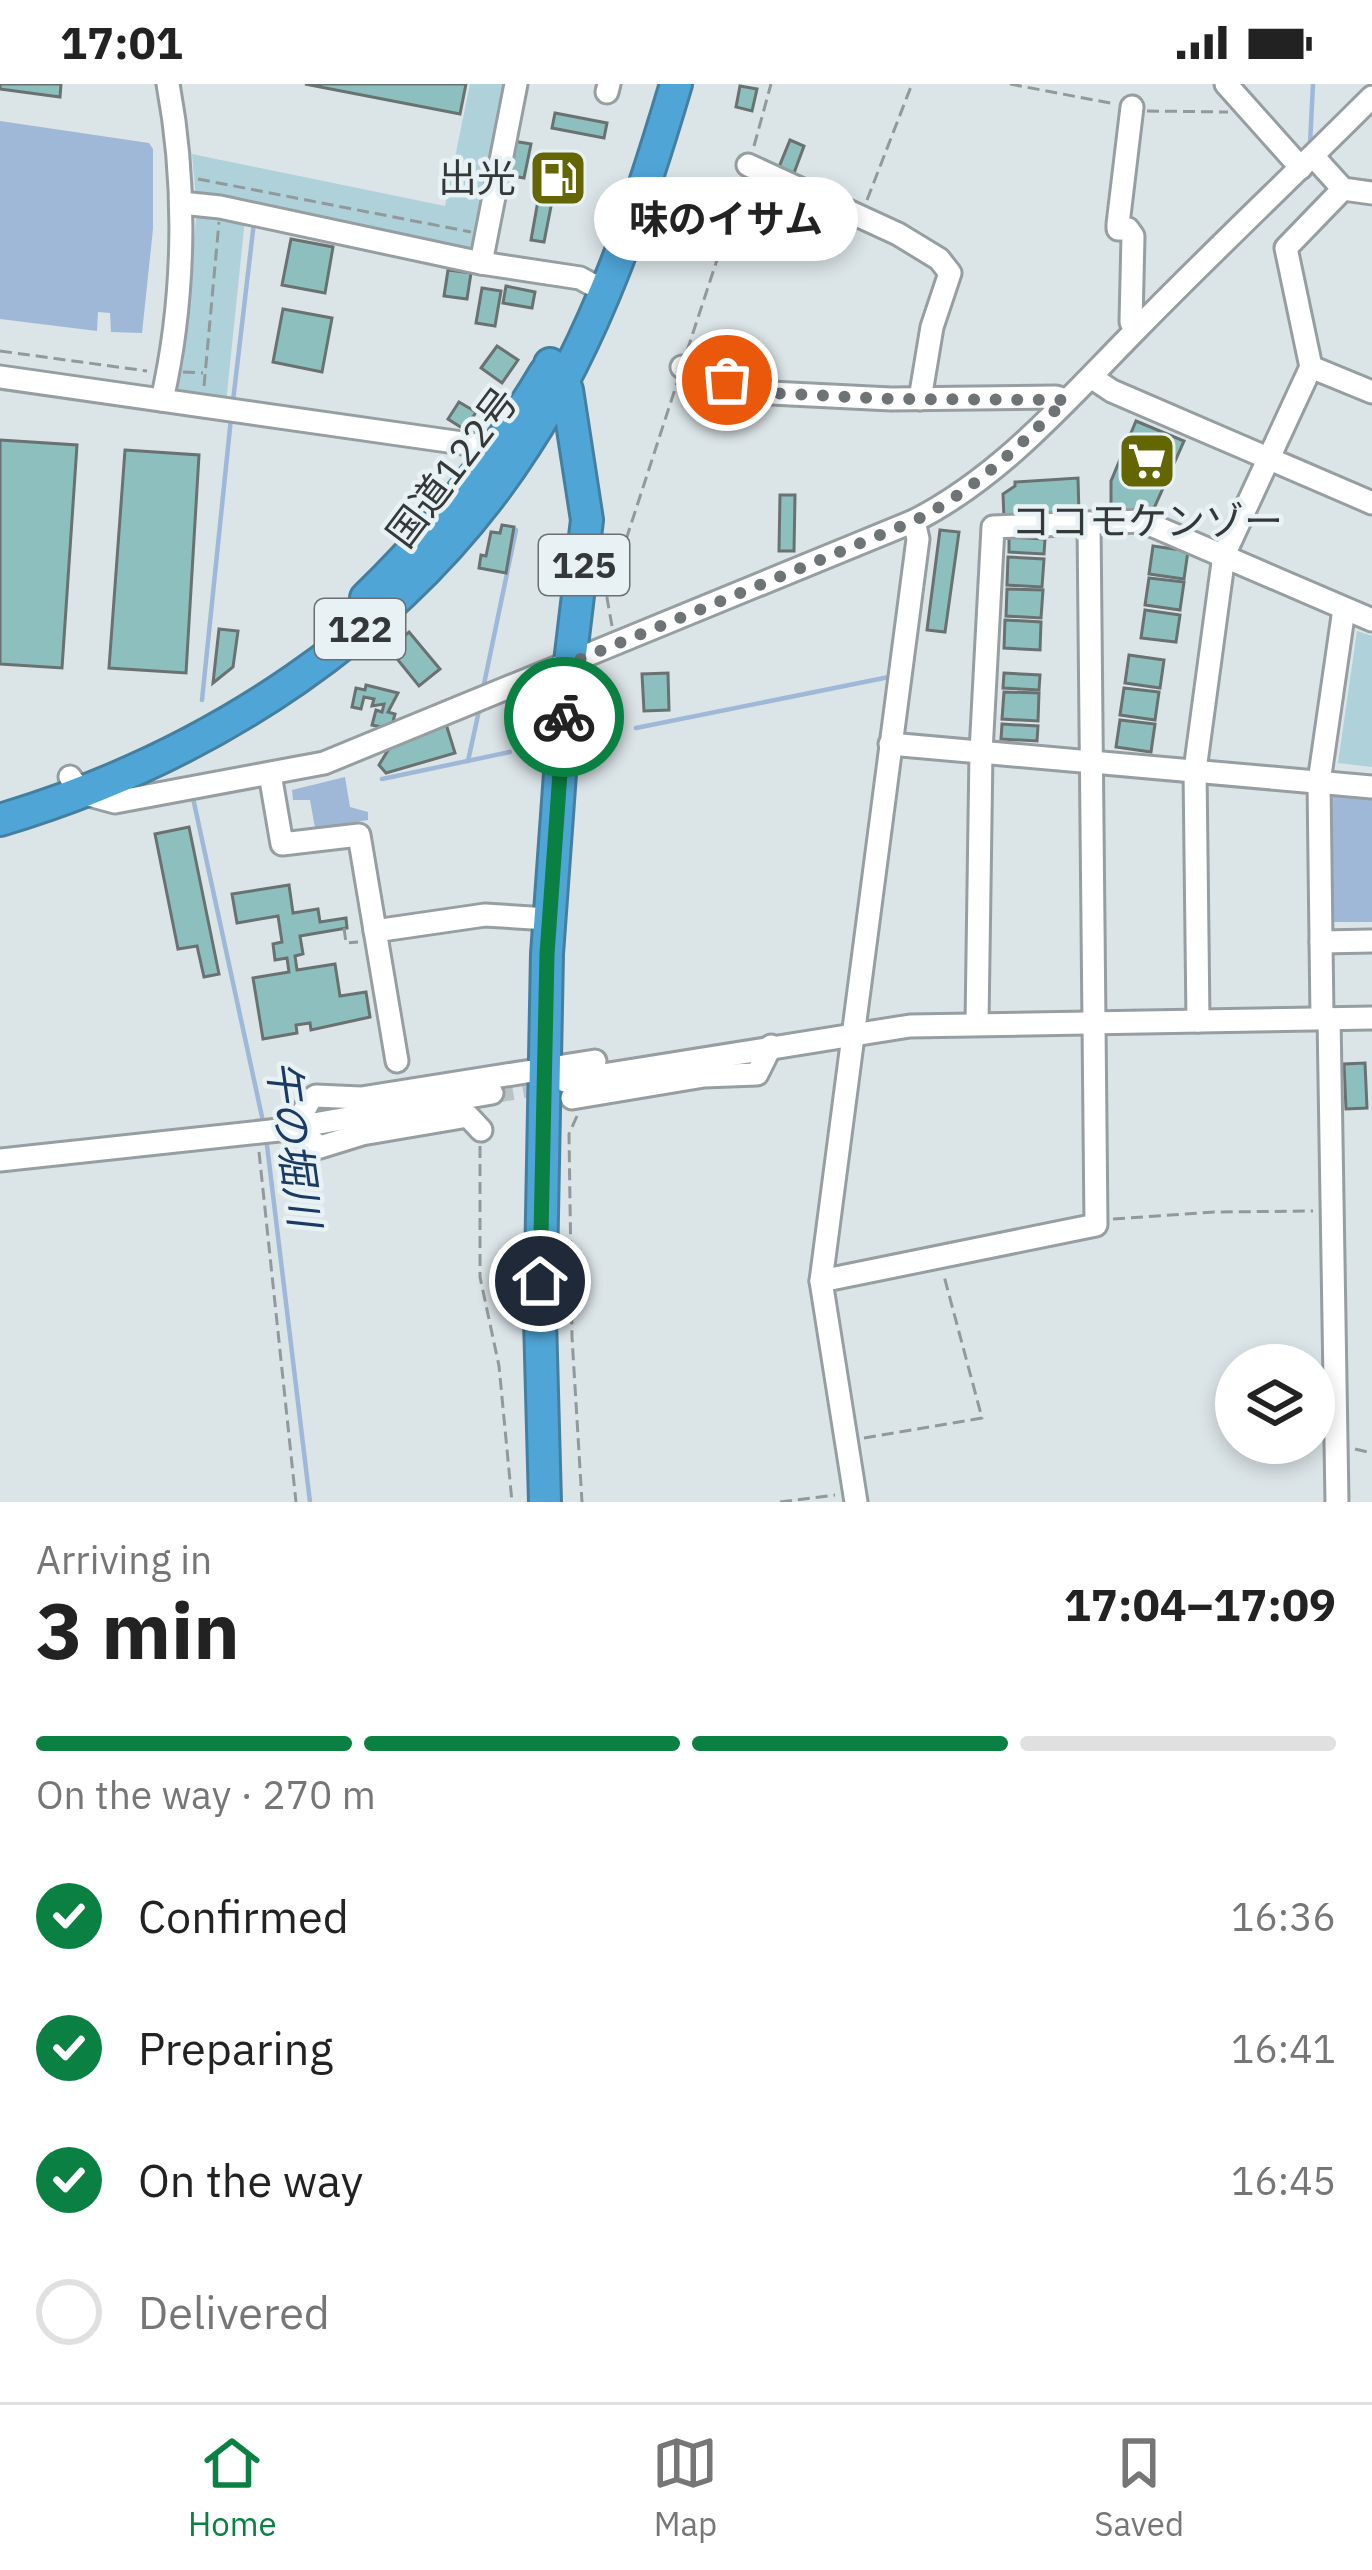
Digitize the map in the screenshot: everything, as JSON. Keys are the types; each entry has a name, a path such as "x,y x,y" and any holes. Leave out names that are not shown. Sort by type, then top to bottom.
{"highway":[{"name":"国道122号","path":"557,372 659,84"},
{"name":"国道122号","path":"0,820 76,785 250,689 303,652 367,598 511,448 613,273 676,84"},
{"name":"125","path":"545,1502 540,1318 560,1083 548,920 587,520 580,466 557,372"},
{"path":"511,448 554,445 580,466"},
{"name":"国道122号","path":"0,802 76,785"}],"street":[{"path":"162,400 179,266 181,203 177,129 168,84"},
{"path":"481,263 516,84"},
{"path":"1226,84 1306,162 1343,189 1372,193"},
{"path":"76,785 115,802 324,763 953,501 1091,377 1372,97"},
{"path":"1132,107 1118,230 1128,229 1133,236 1130,322 1135,331"},
{"path":"748,165 918,246 950,272 932,327 920,399"},
{"path":"1198,1021 1195,770 1224,555 1311,367 1286,248 1343,189"},
{"path":"181,203 220,207 591,284"},
{"path":"1311,367 1372,392"},
{"path":"682,368 771,393 1066,400"},
{"path":"0,377 511,448"},
{"path":"1091,377 1112,392 1372,503"},
{"path":"855,1497 821,1281 918,539 914,521"},
{"path":"977,1023 980,752 993,527 1142,521 1372,620"},
{"path":"821,1281 1096,1225 1089,524"},
{"path":"1337,1502 1319,782 1344,609"},
{"path":"890,743 1372,787"},
{"path":"270,774 282,844 359,835 370,936 397,1060"},
{"path":"370,936 485,915 548,920"},
{"path":"1321,941 1372,941"},
{"path":"560,1083 759,1036 774,1045 977,1023 1372,1018"},
{"path":"481,1130 468,1116 362,1133 320,1147 308,1141 301,1125 305,1107 316,1096 362,1098 757,1075 774,1045"},
{"path":"0,1160 257,1132 492,1094"}],"path":[{"path":"860,219 912,84"},
{"path":"190,178 487,235"},
{"path":"201,405 220,207"},
{"path":"0,351 156,372"},
{"path":"176,371 205,374"},
{"path":"344,928 346,943 370,936"},
{"path":"573,1123 569,1134 572,1337 582,1502"},
{"path":"481,1130 480,1277 499,1366 512,1502"},
{"path":"257,1132 296,1502"},
{"path":"1096,1220 1333,1210"},
{"path":"846,1441 982,1418 939,1257"},
{"path":"780,1502 855,1497"}],"shaded area":[{"path":"470,84 511,84 479,254 246,209 226,403 183,395 178,388 197,211 192,154 445,206"},
{"path":"0,121 149,143 153,149 153,229 142,333 111,332 110,313 98,312 97,331 0,319"},
{"path":"1357,631 1372,636 1372,767 1338,763"},
{"path":"345,777 350,807 368,812 368,820 315,828 310,800 293,800 292,790"},
{"path":"1332,791 1372,795 1372,922 1333,922"}],"building":[{"path":"0,84 61,84 60,97 0,89"},
{"path":"305,84 466,84 460,114"},
{"path":"740,86 757,89 752,111 736,107"},
{"path":"555,113 607,123 604,138 552,128"},
{"path":"790,140 804,146 794,173 779,167"},
{"path":"513,141 531,144 524,178 507,175"},
{"path":"542,178 556,181 544,242 531,240"},
{"path":"698,220 718,226 711,251 697,247"},
{"path":"291,239 333,247 325,293 282,285"},
{"path":"448,270 471,273 467,299 444,296"},
{"path":"506,286 535,292 532,308 503,303"},
{"path":"482,288 501,291 495,326 476,323"},
{"path":"283,309 332,318 322,372 273,362"},
{"path":"497,346 518,360 502,383 481,368"},
{"path":"718,388 751,395 745,414 715,403"},
{"path":"459,402 476,412 465,430 448,419"},
{"name":"ココモケンゾー","path":"1136,421 1184,441 1151,515 1141,510 1111,511 1111,481"},
{"path":"0,440 77,445 62,668 0,664"},
{"path":"125,450 199,455 186,673 109,668"},
{"path":"1078,478 1079,514 1004,519 1003,494 1015,482"},
{"path":"780,495 795,495 794,551 779,551"},
{"path":"502,525 514,527 506,573 479,568 491,532 500,533"},
{"path":"940,530 959,532 945,632 927,630"},
{"path":"1009,537 1045,539 1044,554 1009,552"},
{"path":"1153,546 1188,551 1184,579 1149,574"},
{"path":"1008,557 1044,559 1042,587 1007,585"},
{"path":"1149,578 1184,582 1180,610 1145,605"},
{"path":"1007,589 1043,590 1041,618 1006,616"},
{"path":"1145,610 1180,615 1176,642 1141,638"},
{"path":"1005,620 1041,622 1040,650 1004,648"},
{"path":"219,629 238,631 233,667 213,683"},
{"path":"409,632 440,669 419,686 389,649"},
{"path":"1129,655 1164,660 1160,688 1125,683"},
{"path":"668,673 669,710 644,711 642,674"},
{"path":"1004,673 1040,675 1039,690 1003,688"},
{"path":"366,685 398,693 388,712 395,714 391,729 372,725 376,710 382,712 384,704 372,706 374,699 364,697 361,709 352,707 356,688 365,690"},
{"path":"1124,688 1159,692 1155,720 1120,715"},
{"path":"1004,692 1039,693 1038,721 1002,719"},
{"path":"1120,720 1155,724 1151,752 1116,747"},
{"path":"446,724 455,753 386,773 379,765 390,747"},
{"path":"1002,724 1038,726 1037,741 1001,739"},
{"path":"189,827 219,974 204,977 197,946 178,949 155,834"},
{"path":"289,885 293,913 318,909 320,922 346,918 347,928 300,936 303,954 295,956 297,970 335,964 340,996 366,992 370,1017 311,1030 310,1023 296,1025 297,1033 263,1039 253,978 289,972 287,958 275,960 273,944 282,942 278,916 237,923 232,894"},
{"path":"1365,1063 1367,1108 1346,1109 1344,1064"}],"waterway":[{"path":"1310,144 1313,84"},
{"name":"午の堀川","path":"233,401 254,222"},
{"name":"午の堀川","path":"202,700 231,418"},
{"path":"483,689 516,530"},
{"path":"636,728 889,677"},
{"path":"468,761 480,706"},
{"path":"582,739 588,738"},
{"path":"382,779 510,752"},
{"name":"午の堀川","path":"193,798 264,1126"},
{"name":"午の堀川","path":"266,1137 310,1502"}],"tunnel":[{"path":"492,1093 556,1082"}],"way so far":[{"path":"564,717 571,663 953,501 999,465 1066,400 771,393 727,380"}],"place":[{"name":"出光","path":"558,178"},
{"name":"味のイサム","path":"727,380"},
{"name":"ココモケンゾー","path":"1147,461"}],"route":[{"path":"540,1281 547,954 564,717"}]}
